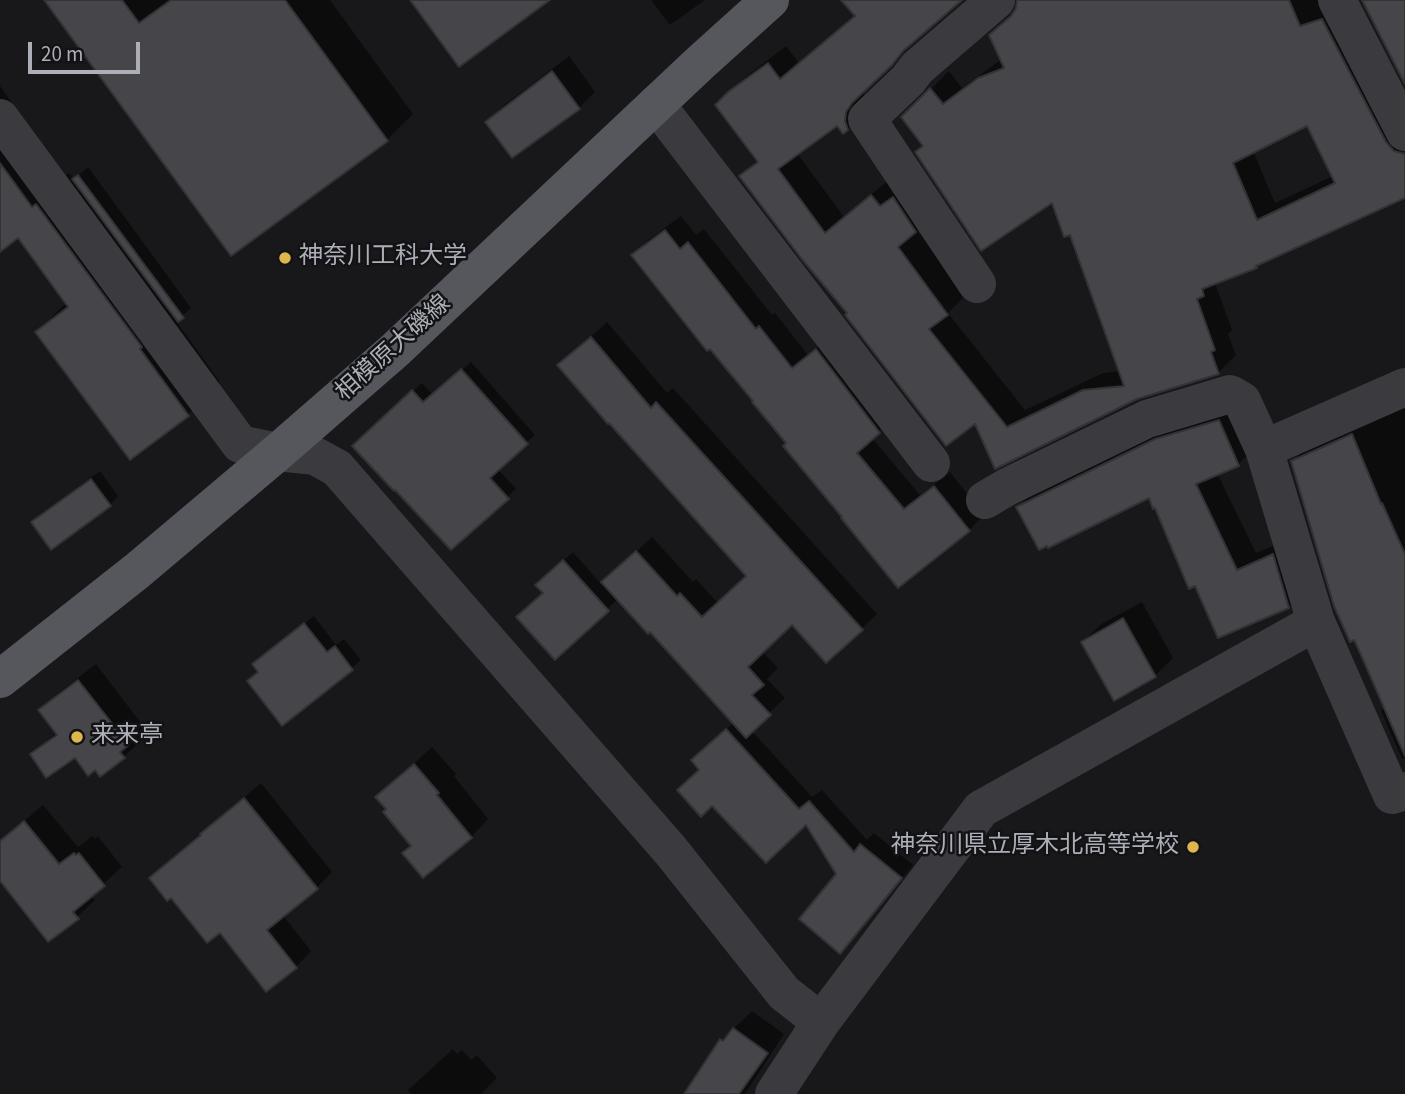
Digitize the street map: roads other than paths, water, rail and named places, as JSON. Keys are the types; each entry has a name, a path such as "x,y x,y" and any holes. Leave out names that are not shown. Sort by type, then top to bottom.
{"main road":[{"name":"相模原大磯線","path":"0,679 137,571 394,351 770,0"}],"street":[{"path":"977,284 867,119 918,68 996,0"},
{"path":"1337,0 1405,132"},
{"path":"656,104 931,463"},
{"path":"0,118 240,444 315,456 337,468 671,851 784,993 821,1022"},
{"path":"1264,449 1405,387"},
{"path":"985,500 1007,486 1147,419 1230,394 1242,401 1264,449 1316,622 1392,795 1405,791"},
{"path":"774,1094 821,1022 981,808 1316,622"}],"place":[{"name":"神奈川工科大学","path":"285,258"},
{"name":"来来亭","path":"77,737"},
{"name":"神奈川県立厚木北高等学校","path":"1193,847"}]}
